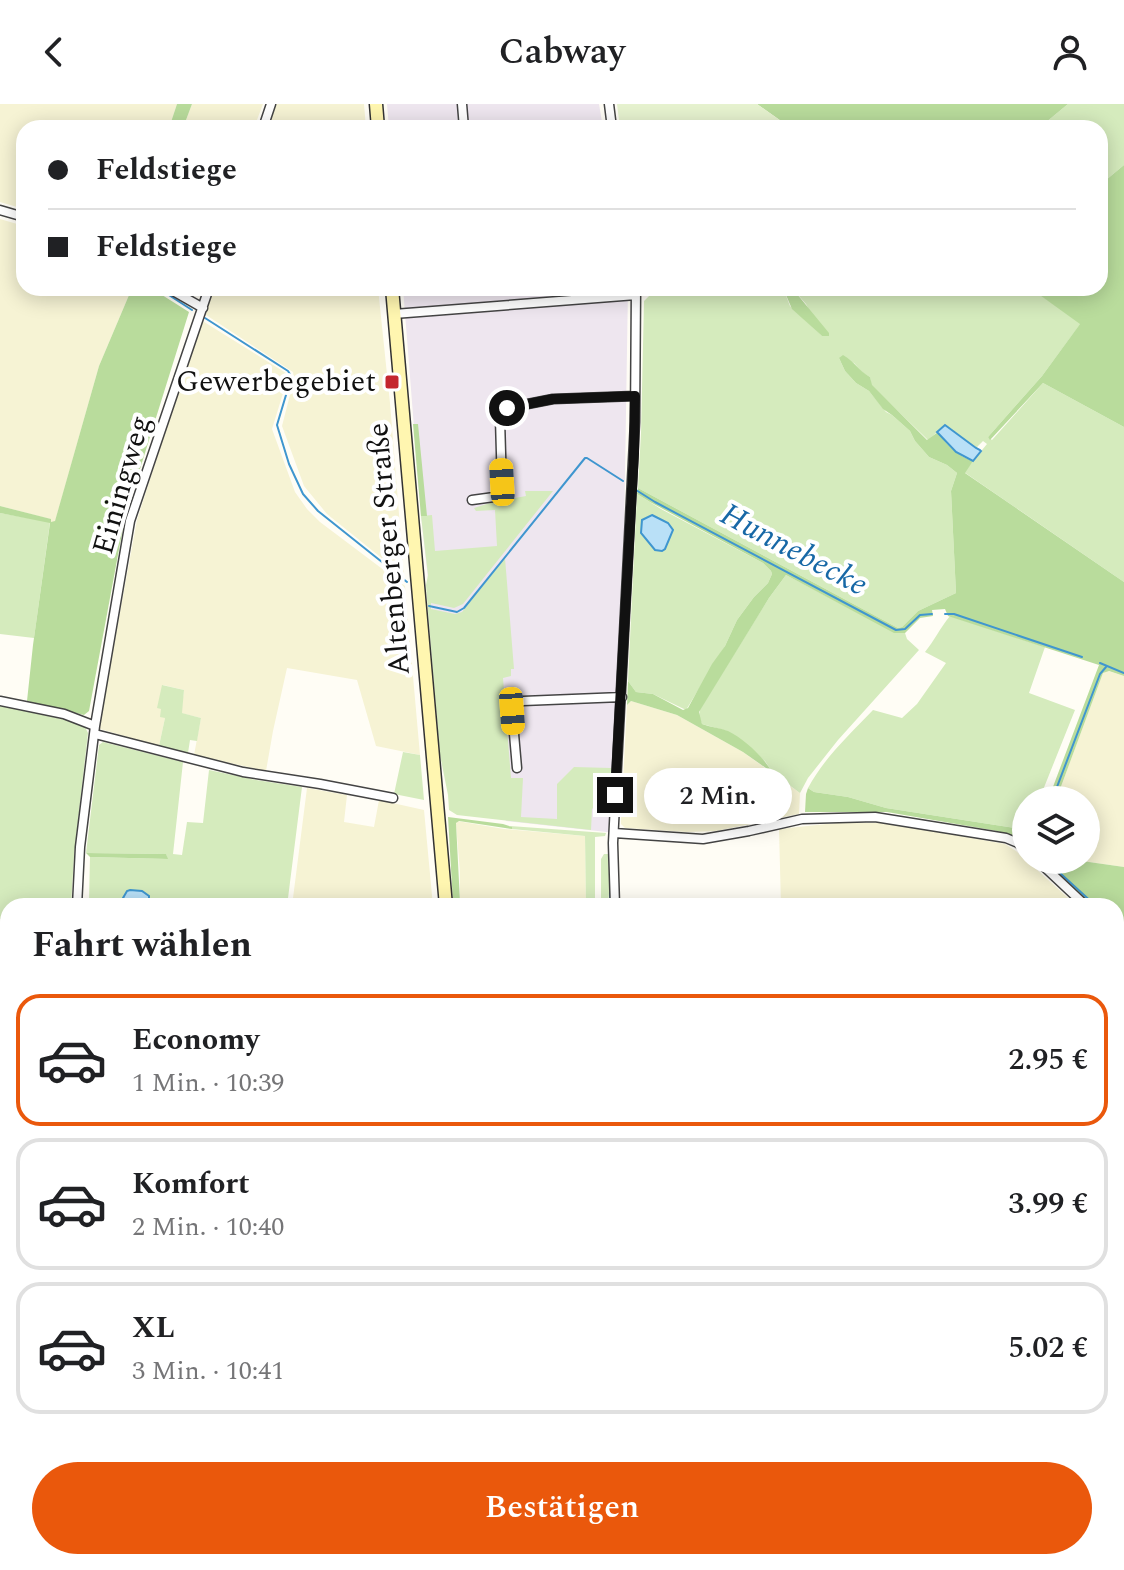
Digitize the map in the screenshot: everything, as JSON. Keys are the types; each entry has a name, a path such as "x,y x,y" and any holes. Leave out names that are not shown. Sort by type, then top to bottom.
{"main road":[{"name":"Altenberger Straße","path":"393,296 445,898"}],"street":[{"path":"182,296 203,308"},
{"name":"Einingweg","path":"77,898 80,847 95,730 130,521 207,296"},
{"path":"394,314 583,296"},
{"path":"615,898 614,833 634,453 636,296"},
{"path":"472,500 494,497 502,488 500,419 507,408 553,399 635,396"},
{"path":"517,768 512,711 515,704 523,701 622,697"},
{"path":"0,701 64,714 95,730 243,772 393,798"},
{"path":"614,833 703,839 802,819 875,817 1012,840"},
{"path":"1052,874 1077,898"}],"shaded area":[{"path":"0,104 177,104 172,120 16,120 16,207 0,202"},
{"path":"192,104 263,104 257,120 186,120"},
{"path":"276,104 364,104 365,120 271,120"},
{"path":"387,104 599,104 602,120 388,120"},
{"path":"0,219 16,224 16,296 129,296 99,366 55,522 0,506"},
{"path":"209,296 379,296 404,576 327,514 304,486 282,426 293,372 203,313"},
{"path":"404,296 628,296 620,785 616,833 506,821 433,624"},
{"path":"201,320 286,373 288,377 272,429 295,492 320,522 405,586 420,755 376,746 357,680 287,668 266,771 194,755 201,718 181,713 184,690 163,685 162,709 165,718 159,746 100,729 137,520"},
{"path":"1108,671 1124,676 1124,867 1100,864 1100,786 1061,786 1103,673"},
{"path":"631,701 677,715 743,752 800,793 799,814 716,831 625,828 621,820 627,705"},
{"path":"307,788 347,795 344,822 374,827 379,800 424,810 432,898 293,898"},
{"path":"457,821 504,829 585,836 586,898 460,898"},
{"path":"836,823 889,823 1005,844 1012,848 1012,874 1042,874 1068,898 781,898 779,829"}],"green space":[{"path":"177,104 192,104 186,120 172,120"},
{"path":"617,104 757,104 780,120 619,120"},
{"path":"757,104 1068,104 1049,120 780,120"},
{"path":"1068,104 1124,104 1124,165 1108,178 1108,120 1049,120"},
{"path":"1124,165 1124,427 1043,383 990,440 988,437 1042,376 1080,324 1041,296 1108,296 1108,178"},
{"path":"129,296 164,296 189,312 125,517 89,711 84,715 27,701 50,523 0,513 0,506 55,521 99,366"},
{"path":"649,296 786,296 790,306 822,336 799,296 1042,296 1081,323 1042,376 988,437 992,440 1043,383 1124,427 1124,582 964,472 987,444 983,441 976,448 945,425 928,440 871,385 870,377 854,363 839,358 845,371 910,431 929,457 957,473 951,491 956,593 918,611 898,628 638,488 644,301"},
{"path":"786,296 799,296 829,336 822,336 792,309"},
{"path":"843,355 870,377 872,385 927,440 938,432 953,450 973,461 965,473 1124,582 1124,676 1109,671 1103,673 1061,786 1053,786 1099,665 948,616 945,609 932,610 933,616 920,618 905,633 894,633 786,575 699,712 702,724 728,731 741,739 773,773 743,752 677,715 631,701 627,705 628,681 636,692 653,694 683,710 688,708 737,620 772,574 763,563 637,494 638,488 898,628 918,611 956,593 951,491 957,473 929,457 910,431 845,371 839,358"},
{"path":"413,424 418,424 427,516 421,516"},
{"path":"525,491 553,491 463,604 454,608 431,603 431,609 455,614 462,612 505,558 514,669 511,669 511,676 503,678 511,778 523,778 521,817 557,819 557,784 574,767 611,768 610,792 592,809 591,830 457,815 449,810 440,755 421,516 432,515 435,551 497,546 495,510 476,511 474,508 526,496"},
{"path":"637,494 763,563 772,574 737,620 686,710 653,694 636,692 628,681"},
{"path":"0,513 50,522 34,638 0,634"},
{"path":"786,575 894,632 905,633 919,650 838,740 800,793 727,731 702,724 699,716 700,709"},
{"path":"950,616 1045,647 1029,693 1075,710 1045,786 1012,786 1012,828 886,808 808,788 830,756 873,710 902,718 917,704 946,663 925,652"},
{"path":"162,685 184,690 182,713 201,718 197,741 190,740 188,753 159,746 165,718 160,717 161,709 157,708"},
{"path":"0,706 71,721 85,727 88,733 71,898 0,898"},
{"path":"103,742 183,762 173,854 182,855 187,822 203,823 209,770 302,787 288,898 89,898 90,857 167,859 166,854 86,853 99,745"},
{"path":"403,752 420,755 424,800 394,794"},
{"path":"808,788 886,808 1012,828 1012,836 887,812 805,812"},
{"path":"448,817 512,827 456,823 460,898 453,898"},
{"path":"510,826 606,833 605,836 595,837 595,898 586,898 585,836 512,829"},
{"path":"86,853 166,854 168,859 90,857"},
{"path":"604,854 610,854 612,889 609,898 601,898 601,859"},
{"path":"1100,864 1124,867 1124,898 1083,898 1058,874 1100,874"}],"water":[{"path":"945,425 981,451 973,461 956,452 937,432"},
{"path":"652,515 668,523 673,530 662,551 655,550 641,533 642,520"},
{"path":"127,891 142,891 149,898 123,898"}],"waterway":[{"name":"Hunnebecke","path":"170,296 192,310"},
{"name":"Hunnebecke","path":"205,318 288,371 291,376 277,425 289,464 303,494 318,511 407,582"},
{"name":"Hunnebecke","path":"429,606 457,612 464,608 585,458 623,481"},
{"name":"Hunnebecke","path":"636,490 896,630 905,629 920,615 932,614"},
{"name":"Hunnebecke","path":"945,614 954,614 1082,657"},
{"name":"Hunnebecke","path":"1100,663 1124,673"},
{"path":"1057,786 1100,674 1106,667"},
{"path":"1061,874 1087,898"},
{"path":"610,893 610,898"}],"place":[{"name":"Gewerbegebiet","path":"392,382"}],"route":[{"path":"507,408 553,399 635,396 615,795"}]}
